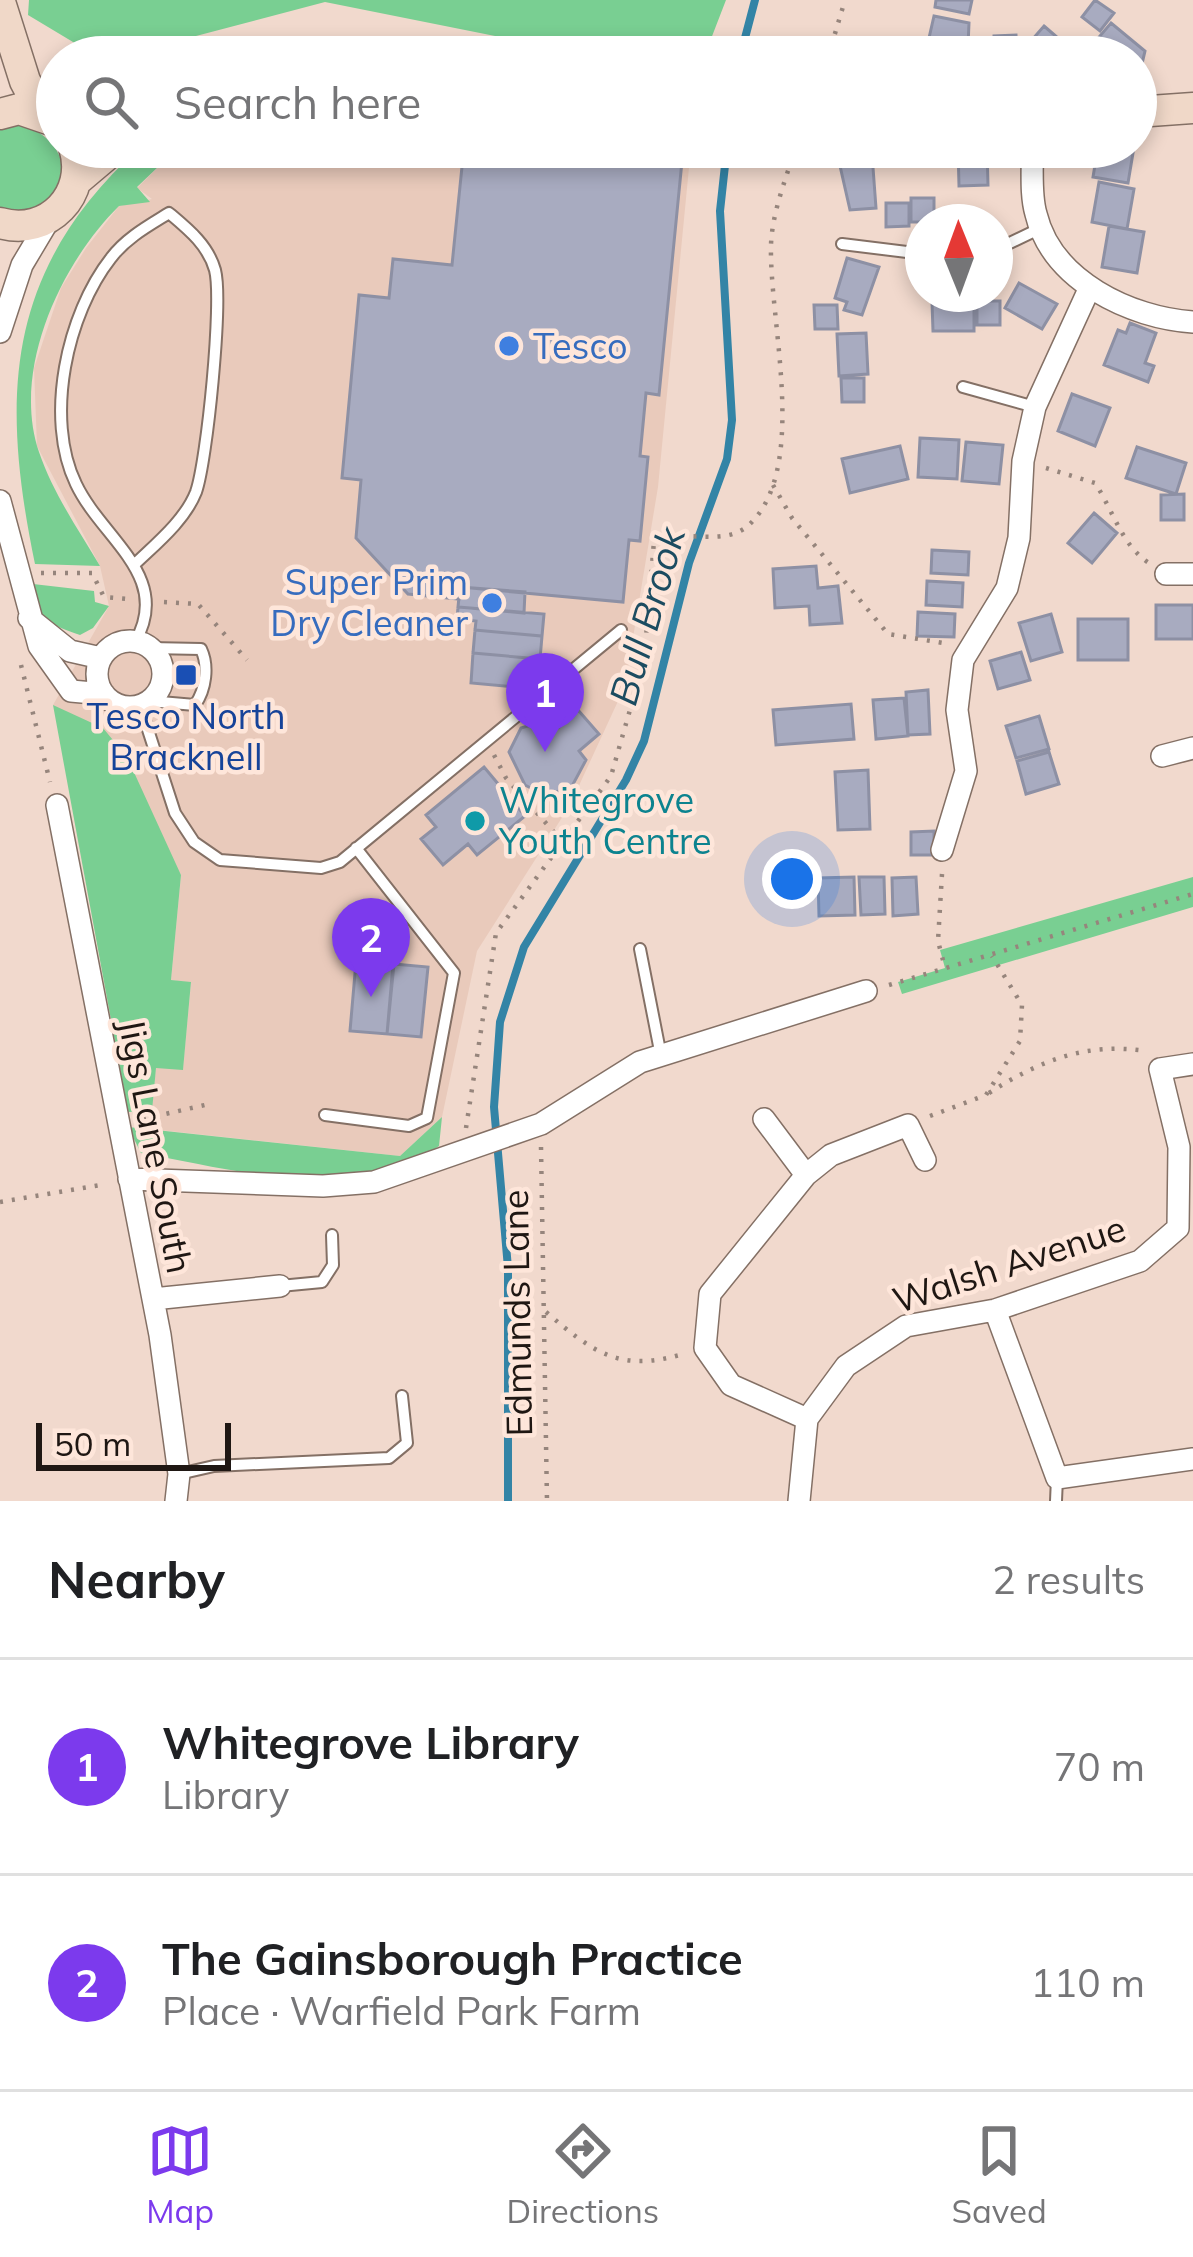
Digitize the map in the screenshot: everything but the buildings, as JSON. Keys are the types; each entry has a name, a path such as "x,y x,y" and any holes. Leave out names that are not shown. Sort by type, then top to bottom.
{"street":[{"path":"0,2 14,52 36,93"},
{"path":"1157,111 1193,108"},
{"path":"0,114 19,109 36,114"},
{"path":"76,168 77,181"},
{"path":"0,332 22,265 50,218 92,168"},
{"path":"1033,168 1036,217 1062,260 1090,287 1120,305 1193,322"},
{"path":"0,223 31,226 50,218"},
{"path":"943,850 966,772 957,710 970,645 1007,588 1019,538 1023,461 1035,407 1090,287"},
{"path":"0,295 0,305"},
{"path":"0,501 28,618 39,646 71,691 104,694 120,706 145,703 163,673 142,645 118,644 101,658 97,672 104,694"},
{"path":"1166,574 1193,574"},
{"path":"28,618 70,651 101,658"},
{"path":"1162,756 1193,748"},
{"name":"Jigs Lane South","path":"57,805 153,1300 179,1474 176,1501"},
{"path":"129,1179 323,1186 374,1181 541,1124 640,1062 866,992"},
{"path":"1160,1069 1193,1064"},
{"name":"Walsh Avenue","path":"807,1419 846,1366 906,1326 995,1310 1141,1261 1185,1230 1179,1147 1160,1069"},
{"path":"764,1118 806,1175"},
{"path":"799,1501 807,1419 731,1385 705,1348 710,1294 806,1175 831,1155 908,1125 925,1160"},
{"path":"153,1300 280,1286"},
{"path":"995,1310 1056,1490 1193,1459"}],"lane":[{"path":"136,563 170,531 196,493 217,322 214,266 195,234 169,213 133,235 110,259 68,352 61,409 65,453 75,484 136,563 147,600 142,645 192,646 206,659 203,691 195,705 145,703 182,827 208,854 220,860 320,868 356,848 621,630"},
{"path":"1013,241 1042,227"},
{"path":"842,244 905,252"},
{"path":"963,388 1035,407"},
{"path":"326,1115 409,1126 427,1118 454,973 356,848"},
{"path":"640,949 661,1056"},
{"path":"280,1286 322,1282 334,1265 332,1235"},
{"path":"179,1474 214,1466 389,1458 406,1443 402,1396"}],"path":[{"path":"834,36 845,0"},
{"path":"459,1150 496,933 611,776 644,661 654,541 676,532 725,538 750,524 773,485 784,403 771,315 772,238 790,168"},
{"path":"1023,461 1095,483 1118,517 1130,551 1166,574"},
{"path":"773,485 792,518 888,634 898,640 970,645"},
{"path":"29,574 92,572 104,597 198,604 247,659"},
{"path":"16,648 57,805"},
{"path":"486,741 506,778 561,840"},
{"path":"943,850 938,941 945,968"},
{"path":"866,992 1193,894"},
{"path":"986,1095 1020,1041 1022,1005 990,954"},
{"path":"908,1125 986,1095 1037,1062 1116,1046 1150,1051 1160,1069"},
{"path":"120,1124 205,1105"},
{"name":"Edmunds Lane","path":"541,1124 547,1501"},
{"path":"0,1202 106,1184"},
{"path":"546,1312 592,1351 646,1365 705,1348"}],"shaded area":[{"path":"157,168 689,168 658,487 625,686 570,805 477,951 442,1117 400,1156 150,1129 156,1067 183,1069 191,983 171,980 181,875 155,827 53,705 109,606 100,566 37,446 34,368 61,288 86,248 119,206 152,199 137,188"}],"green space":[{"path":"29,0 726,0 712,36 495,36 325,2 196,36 63,36 28,15"},
{"path":"10,121 36,131 36,168 61,168 57,189 28,213 0,212 0,123"},
{"path":"119,168 157,168 137,187 150,202 119,206 78,257 47,320 32,387 39,452 100,566 35,564 18,445 17,390 24,338 38,288 62,240"},
{"path":"33,584 94,591 95,602 109,606 93,628 80,635 40,612"},
{"path":"53,705 103,728 127,757 181,875 171,980 191,982 183,1070 156,1068 152,1111 128,1112"},
{"path":"1193,877 1193,907 902,994 898,982 945,968 940,950"},
{"path":"442,1117 439,1146 406,1164 333,1179 254,1174 141,1153 128,1127 400,1156"}],"waterway":[{"name":"Bull Brook","path":"746,36 755,0"},
{"name":"Bull Brook","path":"508,1501 508,1268 494,1107 500,1022 524,947 626,780 644,741 689,563 727,459 732,420 720,211 725,168"}],"place":[{"name":"Tesco","path":"509,346"},
{"name":"Super Prim Dry Cleaner","path":"492,603"},
{"name":"Tesco North Bracknell","path":"186,675"},
{"name":"Whitegrove Library","path":"545,752"},
{"name":"Whitegrove Youth Centre","path":"475,821"},
{"name":"The Gainsborough Practice","path":"371,997"}]}
